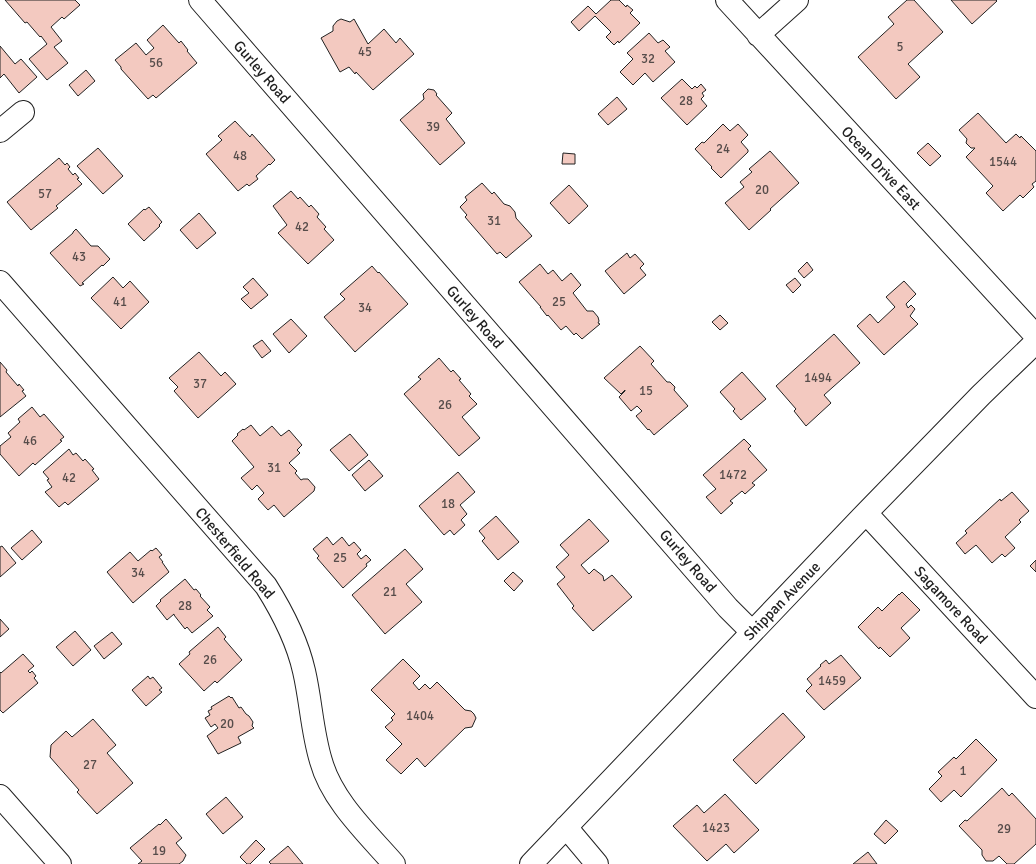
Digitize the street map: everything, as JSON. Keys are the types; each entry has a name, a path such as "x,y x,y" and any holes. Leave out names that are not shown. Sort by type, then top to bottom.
{"street":[{"name":"Gurley Road","path":"200,0 723,602 752,632"},
{"name":"Ocean Drive East","path":"727,0 1036,336"},
{"path":"758,35 797,0"},
{"path":"0,131 23,112"},
{"name":"Chesterfield Road","path":"0,282 266,586 285,619 296,645 304,671 321,762 330,784 342,804 394,864"},
{"name":"Shippan Avenue","path":"531,864 866,513 981,395 1036,342"},
{"name":"Sagamore Road","path":"866,513 1036,697"},
{"path":"0,796 60,864"},
{"path":"566,827 597,864"}],"building":[{"path":"5,0 75,0 80,5 64,19 62,17 51,27 62,41 54,47 68,63 47,80 29,59 47,44 27,22 25,23"},
{"path":"611,0 619,0 626,7 627,5 633,10 630,13 640,23 619,43 618,41 614,45 606,37 611,32 595,16 579,31 571,22 588,6 596,14"},
{"path":"907,0 914,0 943,32 908,64 920,77 896,99 858,57 894,24 888,17"},
{"path":"951,0 996,0 997,1 972,24"},
{"path":"341,19 350,22 354,19 368,44 384,29 396,43 400,38 414,54 373,90 356,72 355,74 349,67 340,72 321,38 333,31 333,26"},
{"path":"163,25 179,43 181,41 197,63 156,98 153,95 148,99 121,69 115,60 136,43 146,55 154,48 147,40"},
{"path":"649,33 658,43 663,40 670,47 665,51 675,62 653,82 645,73 633,85 620,72 633,59 627,53"},
{"path":"0,46 15,64 21,59 37,77 19,93 4,74 0,78"},
{"path":"86,70 95,81 78,96 69,85"},
{"path":"682,79 692,89 695,86 697,88 701,84 706,90 702,93 704,96 701,99 707,106 687,125 661,98"},
{"path":"428,89 434,90 437,94 436,95 452,113 446,119 465,143 440,165 400,120 424,99 423,94"},
{"path":"617,97 627,109 608,125 598,114"},
{"path":"978,113 1006,143 1016,134 1020,138 1021,136 1036,151 1036,181 1032,184 1034,187 1023,198 1020,195 1003,211 986,193 993,186 966,157 975,148 971,148 966,143 967,139 959,130"},
{"path":"235,121 250,137 252,134 275,160 256,176 258,179 249,186 247,184 238,191 206,154 222,140 218,136"},
{"path":"723,124 730,131 738,124 748,135 741,142 748,152 721,178 695,149 702,142 704,143"},
{"path":"928,143 941,156 930,166 917,153"},
{"path":"98,148 123,176 103,194 77,166"},
{"path":"770,151 799,183 749,230 725,203 744,187 740,182 752,172 749,169"},
{"path":"563,153 575,154 575,164 562,164"},
{"path":"59,158 65,165 67,163 70,167 68,169 73,175 75,173 79,178 77,179 82,184 56,206 58,208 31,230 7,202"},
{"path":"482,183 492,194 494,192 504,204 510,206 515,212 516,218 532,236 506,258 500,252 497,254 465,217 467,215 460,207 467,200 465,197"},
{"path":"569,185 588,206 569,224 550,203"},
{"path":"291,191 298,199 300,197 309,207 311,205 319,214 317,217 326,227 324,229 334,240 308,264 278,233 287,225 273,206"},
{"path":"149,207 162,222 159,225 160,226 144,241 128,224 144,209 145,210"},
{"path":"199,213 216,233 197,249 180,230"},
{"path":"76,229 91,246 98,246 110,259 80,286 50,253"},
{"path":"627,253 630,258 635,254 644,264 640,268 646,275 624,294 605,271"},
{"path":"807,262 813,270 804,278 798,271"},
{"path":"540,264 548,274 553,270 562,281 571,273 581,285 573,293 587,311 593,311 598,317 598,323 600,324 582,339 576,333 574,335 566,326 561,330 548,315 547,316 519,282"},
{"path":"372,266 408,304 355,352 324,317 345,299 340,294"},
{"path":"113,277 123,288 130,281 149,302 121,329 91,298"},
{"path":"253,278 268,295 251,309 241,299 249,293 243,287"},
{"path":"795,278 801,285 793,293 786,285"},
{"path":"904,281 916,294 906,304 908,308 911,305 915,309 910,316 918,324 884,355 857,326 870,314 878,323 895,307 886,297"},
{"path":"720,315 728,323 720,330 712,322"},
{"path":"291,319 307,336 289,353 273,334"},
{"path":"834,334 860,363 824,395 831,403 806,426 794,411 796,409 776,386"},
{"path":"262,340 271,351 262,358 253,346"},
{"path":"640,346 654,361 651,364 667,382 670,382 675,387 674,390 688,406 654,435 636,416 642,411 637,406 631,411 619,397 625,390 621,394 604,378"},
{"path":"199,352 221,376 225,372 236,384 198,418 174,391 178,387 169,378"},
{"path":"439,358 451,372 453,370 461,379 459,380 471,394 469,396 477,404 462,417 480,438 459,456 404,394 421,379 418,377"},
{"path":"0,362 18,386 19,384 24,390 22,391 26,396 0,417"},
{"path":"742,372 766,399 741,420 733,411 735,409 720,392"},
{"path":"32,407 40,417 44,414 64,437 60,440 62,441 35,465 33,463 19,476 0,454 0,446 11,437 8,433 20,422 18,419"},
{"path":"251,425 260,436 272,426 281,436 289,430 302,445 297,450 300,453 289,463 297,471 295,473 301,480 308,479 315,487 314,491 284,517 274,505 268,510 258,499 264,493 257,485 252,490 241,478 254,467 232,441 238,435 237,434"},
{"path":"350,434 368,455 349,471 330,450"},
{"path":"744,439 751,446 748,449 767,470 752,483 755,485 745,494 742,491 730,501 733,503 721,514 706,497 716,489 703,475"},
{"path":"69,449 73,455 76,453 83,461 85,459 94,469 92,470 99,479 68,505 65,502 59,507 45,492 52,487 47,480 49,479 43,472"},
{"path":"369,460 383,476 365,491 352,475"},
{"path":"458,472 475,492 460,505 467,514 461,520 465,525 454,535 450,530 444,535 419,506"},
{"path":"1012,492 1029,511 1019,520 1021,522 1005,537 1015,548 1005,557 1002,554 992,563 976,545 965,554 956,543 967,533 965,531 1000,499 1001,501"},
{"path":"496,516 519,542 498,560 482,541 485,538 479,531"},
{"path":"589,519 609,541 581,565 589,574 594,569 603,576 604,581 612,575 632,597 593,631 572,608 574,606 557,584 565,577 556,567 569,555 560,545"},
{"path":"32,530 42,542 22,560 11,548"},
{"path":"327,537 333,545 342,537 349,546 354,542 361,550 357,554 361,559 366,555 371,560 366,564 367,566 343,588 317,558 319,556 313,549"},
{"path":"2,546 16,563 0,577 0,547"},
{"path":"156,548 162,555 159,557 169,572 133,603 107,572 130,552 138,561 151,550 152,551"},
{"path":"405,549 423,569 406,584 422,602 385,634 352,595"},
{"path":"1036,560 1036,572 1030,566"},
{"path":"513,572 523,581 514,591 504,581"},
{"path":"185,579 194,590 196,589 201,595 200,596 210,607 207,610 213,616 192,633 187,627 185,629 174,614 167,620 156,606 161,601 160,600"},
{"path":"902,592 920,610 901,628 910,638 890,657 880,647 879,649 858,627 878,607 882,611"},
{"path":"0,619 9,629 0,637"},
{"path":"218,627 226,637 224,639 242,660 217,683 215,681 204,691 179,664 190,654 189,652"},
{"path":"75,631 91,650 73,666 56,647"},
{"path":"112,632 122,644 104,659 94,646"},
{"path":"23,654 34,666 28,671 30,673 32,671 36,676 34,678 38,683 3,713 0,710 0,672 1,673"},
{"path":"841,655 861,678 824,710 806,691 812,685 807,679 826,660 829,664"},
{"path":"403,659 420,676 413,683 419,690 425,684 430,689 437,682 465,710 471,711 476,718 472,727 465,728 425,767 417,758 401,774 386,760 402,744 385,727 393,720 391,718 395,714 371,690"},
{"path":"148,676 150,679 153,677 162,688 159,690 162,692 146,706 132,690"},
{"path":"229,696 231,698 232,697 239,708 241,707 249,716 253,722 252,726 254,728 238,737 241,743 218,754 207,736 218,728 215,724 211,727 205,718 210,715 208,711 212,709 211,707"},
{"path":"783,713 805,737 756,784 733,760"},
{"path":"93,719 116,745 107,753 133,783 97,814 77,792 79,790 50,757 51,745 66,731 72,737"},
{"path":"976,739 997,760 961,797 954,790 941,802 929,789 942,776 938,772 954,757 956,759"},
{"path":"1002,788 1009,796 1012,793 1036,819 1036,844 1014,864 1007,864 999,856 993,861 986,861 982,855 982,850 959,826 965,820 967,821"},
{"path":"725,794 759,830 734,853 726,844 707,861 673,826 697,805 704,813"},
{"path":"226,797 243,817 223,834 206,814"},
{"path":"166,819 182,838 176,843 186,855 183,861 179,864 138,864 142,861 130,848"},
{"path":"886,820 898,831 885,844 874,834"},
{"path":"256,840 265,849 250,864 247,864 240,857"},
{"path":"288,846 303,864 271,864 269,862"},
{"path":"868,852 877,864 853,864"}]}
